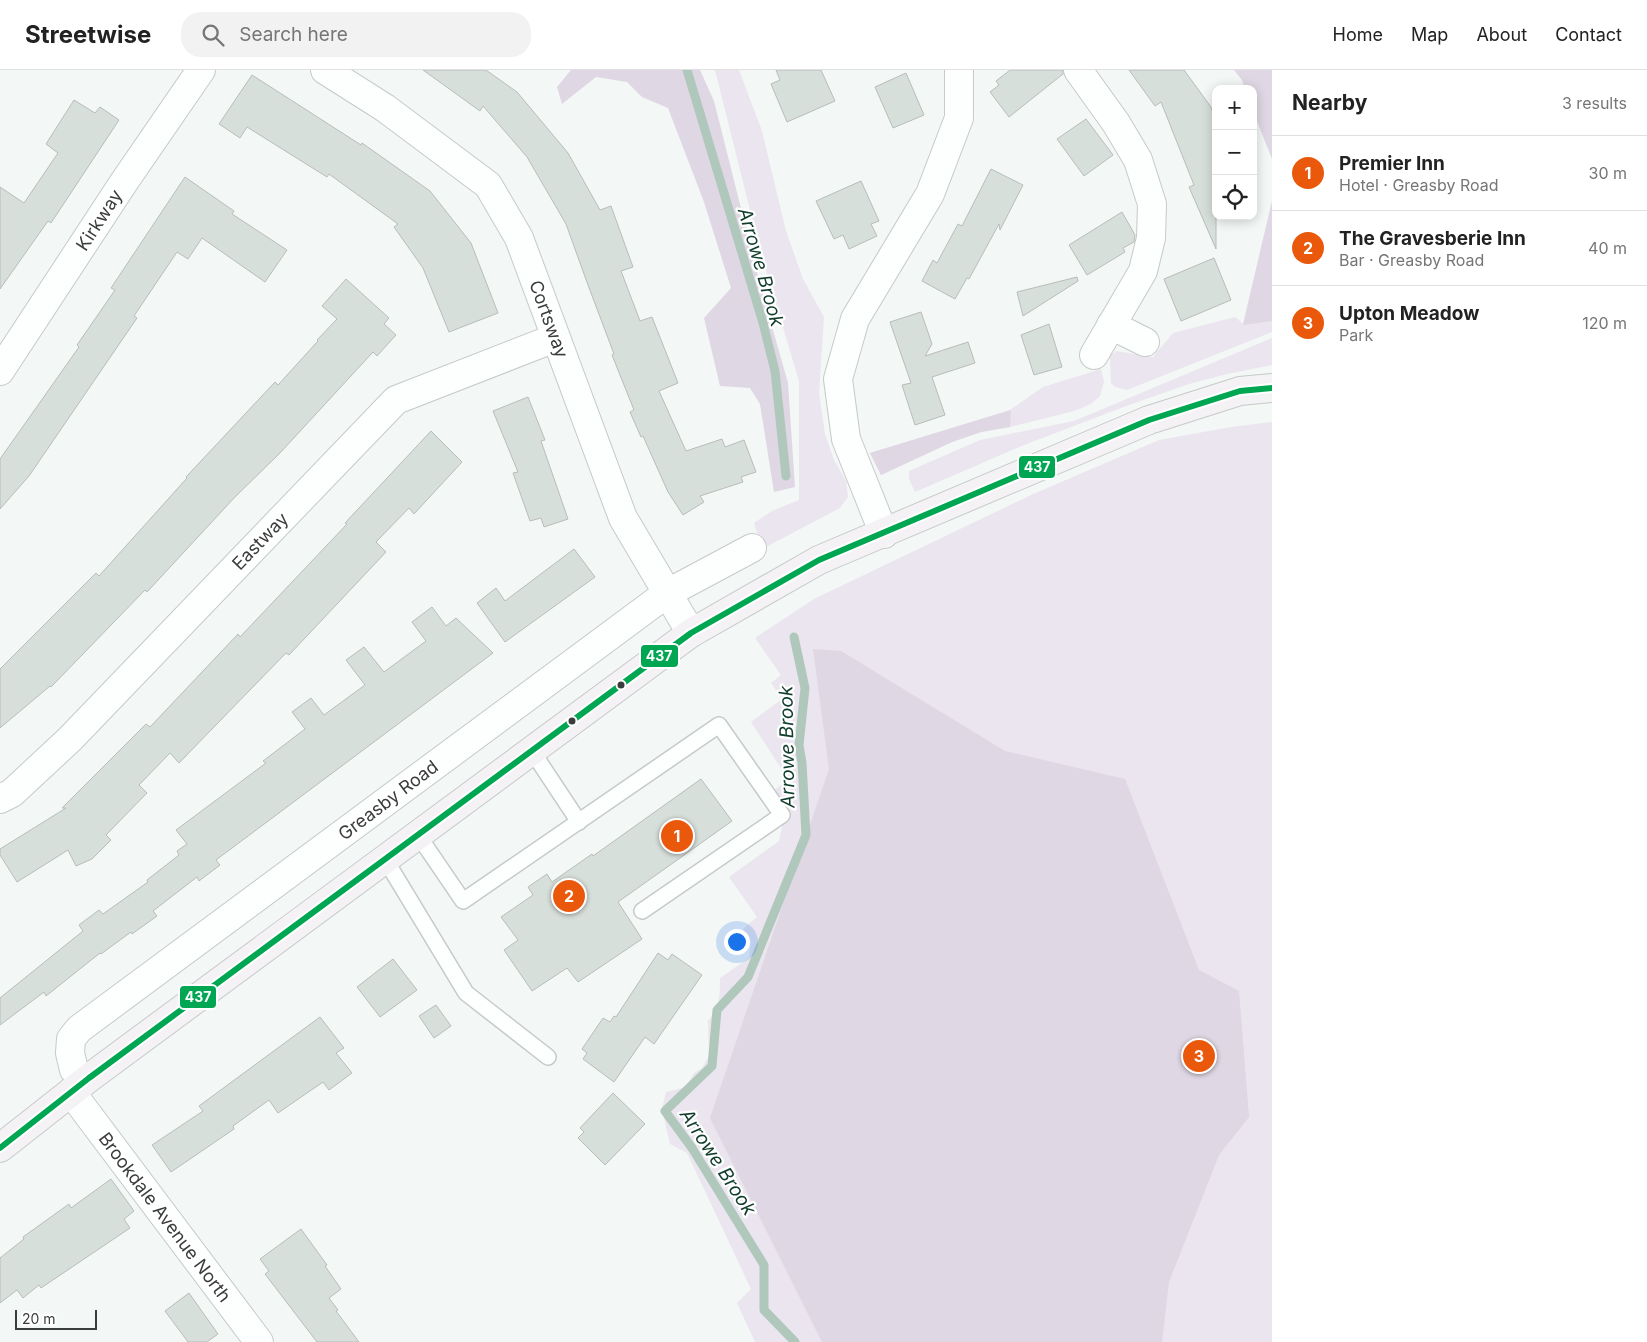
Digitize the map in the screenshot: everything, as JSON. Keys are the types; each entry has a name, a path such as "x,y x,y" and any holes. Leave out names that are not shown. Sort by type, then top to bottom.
{"main road":[{"path":"0,1148 78,1086 691,633 819,560 1149,420 1240,391 1272,388"}],"street":[{"name":"Kirkway","path":"0,371 200,70"},
{"name":"Cortsway","path":"325,70 385,108 488,185 520,238 622,518 691,633"},
{"path":"884,534 846,439 838,379 855,319 930,194 959,118 958,70"},
{"path":"1078,70 1116,123 1138,160 1152,204 1151,238 1142,271 1094,355"},
{"path":"1111,325 1145,342"},
{"name":"Eastway","path":"0,799 12,793 70,739 396,400 556,338"},
{"name":"Greasby Road","path":"78,1086 70,1054 71,1039 79,1029 666,594 752,548"},
{"name":"Brookdale Avenue North","path":"78,1086 259,1342"}],"lane":[{"path":"418,836 463,901 719,725 782,815 642,911"},
{"path":"532,751 579,822"},
{"path":"385,859 466,993 548,1057"}],"shaded area":[{"path":"571,70 700,70 714,101 761,288 788,383 795,487 774,492 760,404 750,388 720,386 704,318 731,288 704,202 668,108 642,97 627,82 596,77 562,104 557,87"},
{"path":"715,70 739,70 762,131 786,231 803,279 824,317 819,393 825,434 834,460 846,481 848,497 840,508 762,549 754,523 772,511 799,500 799,381 761,254"},
{"path":"1234,70 1272,70 1272,159 1257,121 1257,85 1244,85"},
{"path":"1272,201 1272,332 1127,390 1115,387 1111,383 1110,356 1116,351 1153,357 1173,333 1235,317 1243,324"},
{"path":"1272,201 1272,321 1243,325"},
{"path":"1272,338 1272,365 1189,384 1129,405 1024,445 915,492 909,479 909,471 980,440 1074,421"},
{"path":"1101,369 1104,382 1100,396 1091,404 1074,411 1010,427 981,432 952,442 881,475 870,453 1010,410 1043,387"},
{"path":"1011,410 1010,427 981,432 952,442 881,475 870,453"},
{"path":"1272,422 1272,1342 755,1342 737,1303 751,1289 687,1153 670,1144 662,1109 666,1092 686,1087 694,1073 702,1068 709,1056 708,1021 715,1011 718,1001 720,978 749,958 751,942 743,929 757,917 729,877 779,841 786,808 775,790 788,779 751,722 782,699 771,683 781,675 755,638 814,599 1031,495 1159,440 1231,427"},
{"path":"813,649 841,651 1005,751 1125,779 1199,970 1239,991 1249,1117 1219,1155 1169,1282 1162,1342 822,1342 710,1118 829,769"}],"building":[{"path":"423,70 486,70 517,92 568,153 600,210 611,206 633,267 621,271 640,321 652,317 678,383 659,391 686,451 722,439 725,447 744,440 756,472 741,477 743,482 700,496 704,502 683,515 668,492 630,412 634,410 612,355 614,354 566,224 527,157 483,106 480,111"},
{"path":"776,70 821,70 835,101 787,122 771,84 780,80"},
{"path":"1010,70 1063,70 1063,74 1009,117 990,92 999,85 996,81"},
{"path":"1129,70 1184,70 1211,107 1212,220 1216,220 1216,249 1189,187 1194,185 1161,102 1155,106"},
{"path":"906,73 924,115 893,128 875,87"},
{"path":"252,75 361,145 362,143 430,191 471,243 498,313 449,332 423,268 394,227 398,224 329,174 327,177 247,127 240,138 219,124"},
{"path":"74,100 95,113 100,107 119,120 51,223 48,221 0,289 0,187 24,203 58,153 46,144"},
{"path":"1086,119 1113,155 1084,176 1057,139"},
{"path":"991,169 1023,185 1000,230 999,224 969,279 967,278 955,299 922,281 933,260 937,263 958,224 962,226"},
{"path":"185,177 234,211 232,214 287,250 265,282 202,238 188,259 177,252 134,316 137,318 29,476 0,509 0,459 79,347 77,345 115,290 111,288"},
{"path":"861,181 879,221 871,224 877,236 849,249 843,235 834,239 816,201"},
{"path":"1122,212 1135,235 1134,242 1123,248 1125,252 1087,275 1069,245"},
{"path":"1214,258 1231,300 1181,321 1164,279"},
{"path":"1077,277 1078,281 1023,316 1017,292"},
{"path":"346,279 389,318 384,324 396,335 377,356 373,352 280,453 235,497 147,592 145,590 51,687 0,728 0,669 96,573 99,576 186,477 275,382 278,385 318,341 337,319 322,306"},
{"path":"921,312 932,344 925,356 968,342 975,363 932,377 945,415 915,425 902,385 911,383 890,322"},
{"path":"1049,324 1062,367 1034,375 1021,335"},
{"path":"528,397 545,440 541,441 568,519 544,527 541,518 530,521 513,473 518,472 493,411"},
{"path":"431,431 462,462 414,514 409,508 376,542 386,552 289,655 286,653 179,763 170,753 139,785 147,793 106,835 111,840 92,859 76,866 68,850 17,882 0,855 0,849 66,808 62,808 146,724 150,727 238,634 240,637 347,524 345,523"},
{"path":"574,549 595,577 505,642 477,603 496,588 505,601"},
{"path":"432,607 446,626 456,618 493,653 216,860 220,865 199,881 197,877 153,911 157,916 100,953 46,996 44,992 0,1025 0,998 83,931 79,925 99,910 103,914 148,882 147,880 179,855 177,851 187,844 176,830 266,763 263,761 305,729 292,712 311,698 324,715 365,685 346,660 364,647 384,672 426,641 412,622"},
{"path":"701,779 732,821 618,902 642,939 578,982 567,968 532,991 504,950 518,940 501,917 533,895 528,887 547,874 552,882 592,854 593,856"},
{"path":"658,953 668,960 672,954 702,975 654,1044 645,1037 614,1082 583,1059 587,1053 582,1049 603,1018 610,1022 614,1016 616,1017"},
{"path":"393,959 417,990 380,1017 357,987"},
{"path":"436,1005 451,1026 434,1038 419,1016"},
{"path":"320,1017 344,1048 336,1053 352,1073 329,1090 323,1082 278,1113 269,1100 233,1126 234,1129 171,1172 152,1145 203,1111 199,1106"},
{"path":"613,1093 645,1124 605,1165 578,1138 584,1132 580,1128"},
{"path":"111,1179 134,1211 124,1219 130,1228 41,1288 39,1285 23,1298 17,1290 0,1303 0,1258 24,1239 23,1237 69,1204 71,1208"},
{"path":"301,1229 327,1265 325,1266 341,1289 329,1298 338,1310 336,1311 359,1342 317,1342 265,1274 269,1271 260,1259"},
{"path":"189,1293 218,1334 207,1342 188,1342 165,1311"}],"waterway":[{"name":"Arrowe Brook","path":"687,70 763,323 775,371 786,476"},
{"name":"Arrowe Brook","path":"794,637 805,688 799,745 802,763 806,835 748,977 717,1010 712,1066 665,1111 692,1148 764,1265 764,1310 795,1342"}],"transit line":[{"name":"437","path":"0,1148 89,1078 691,633 819,560 1149,420 1240,391 1272,388"}],"place":[{"name":"Premier Inn","path":"677,836"},
{"name":"The Gravesberie Inn","path":"569,896"},
{"name":"Upton Meadow","path":"1199,1056"}]}
